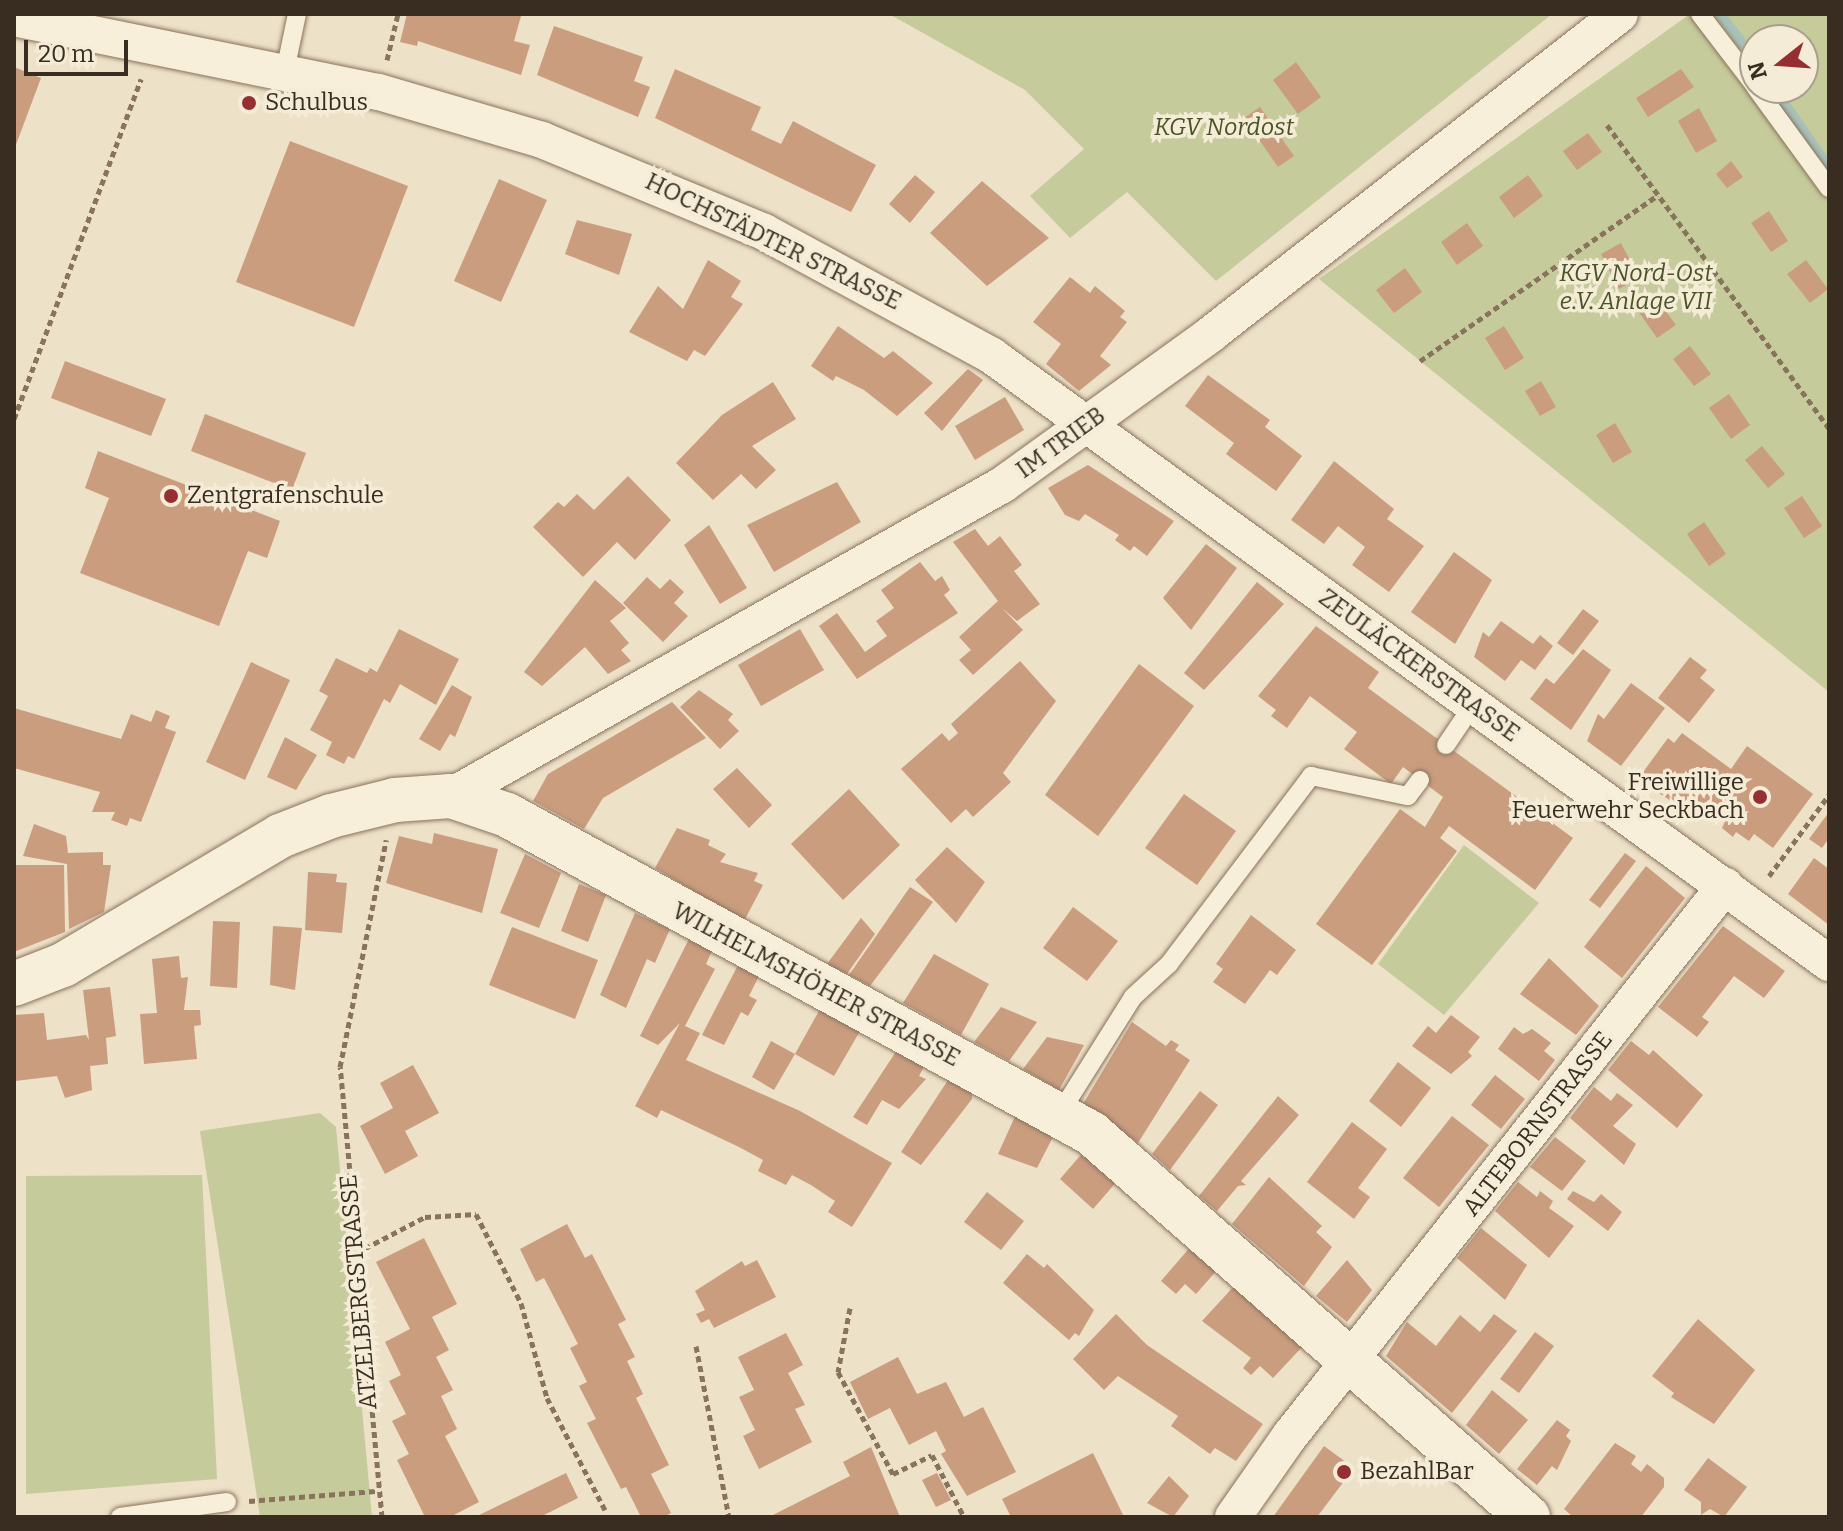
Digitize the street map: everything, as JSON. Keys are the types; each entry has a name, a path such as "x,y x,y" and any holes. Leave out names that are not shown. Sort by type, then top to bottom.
{"main road":[{"name":"WILHELMSHÖHER STRASSE","path":"14,984 63,965 280,836 395,800 451,796 507,815 870,1017 1060,1113 1125,1160 1350,1363 1528,1517"}],"street":[{"name":"IM TRIEB","path":"451,796 1002,485 1086,425 1620,14"},
{"name":"HOCHSTÄDTER STRASSE","path":"14,18 379,92 542,140 764,232 944,327 1086,425"},
{"name":"ZEULÄCKERSTRASSE","path":"1086,425 1738,894 1829,963"},
{"name":"ALTEBORNSTRASSE","path":"1350,1363 1738,894"},
{"path":"1233,1517 1350,1363"}],"lane":[{"path":"285,71 297,14"},
{"path":"1700,14 1739,65"},
{"path":"1768,104 1829,188"},
{"path":"1446,745 1473,705"},
{"path":"1060,1113 1133,997 1169,964 1311,776 1408,796 1420,780"},
{"path":"120,1517 227,1502"}],"path":[{"path":"379,92 398,14"},
{"path":"14,419 154,44"},
{"path":"1607,125 1829,428"},
{"path":"1420,361 1658,195"},
{"path":"1738,894 1829,795"},
{"name":"ATZELBERGSTRASSE","path":"382,1517 376,1491 340,1067 395,800"},
{"path":"356,1253 425,1217 476,1214 521,1303 547,1398 605,1510"},
{"path":"850,1308 838,1372 893,1474 932,1455 964,1517"},
{"path":"696,1346 729,1517"},
{"path":"227,1502 376,1491"}],"green space":[{"name":"KGV Nordost","path":"889,14 1552,14 1216,281 1127,192 1070,238 1030,196 1084,149 1025,90"},
{"name":"KGV Nord-Ost e.V. Anlage VII","path":"1690,14 1829,14 1829,692 1319,279"},
{"path":"1464,845 1539,903 1444,1015 1378,964"},
{"path":"320,1113 336,1127 372,1517 260,1517 200,1131"},
{"path":"202,1175 217,1479 26,1494 26,1176"}],"building":[{"path":"407,14 521,16 514,41 530,45 521,75 418,41 417,46 400,42"},
{"path":"554,26 643,57 634,81 650,87 638,117 537,75"},
{"path":"1296,62 1321,97 1298,114 1273,80"},
{"path":"14,67 41,78 14,150"},
{"path":"675,69 761,107 751,130 781,144 793,121 876,165 851,212 655,118"},
{"path":"1681,69 1694,87 1648,117 1636,98"},
{"path":"1260,107 1294,156 1278,167 1244,118"},
{"path":"1699,108 1717,141 1696,153 1678,121"},
{"path":"1588,133 1602,152 1577,170 1563,151"},
{"path":"290,141 408,186 354,327 236,282"},
{"path":"1731,161 1743,177 1727,188 1716,174"},
{"path":"915,175 935,192 910,223 889,204"},
{"path":"1528,175 1543,196 1514,218 1499,197"},
{"path":"499,179 547,200 501,302 454,281"},
{"path":"982,181 1049,238 987,286 930,233"},
{"path":"1769,211 1788,241 1771,252 1751,223"},
{"path":"577,220 632,234 619,275 565,254"},
{"path":"1467,223 1483,246 1457,265 1441,242"},
{"path":"1621,243 1639,278 1619,289 1601,254"},
{"path":"708,260 741,281 731,297 743,304 705,356 694,350 687,361 629,332 658,286 683,309"},
{"path":"1806,260 1828,289 1810,303 1787,274"},
{"path":"1405,268 1422,292 1394,313 1376,290"},
{"path":"1070,277 1090,293 1095,286 1125,311 1120,317 1127,322 1100,356 1111,365 1079,391 1046,364 1061,344 1033,322"},
{"path":"1654,295 1676,325 1657,338 1636,308"},
{"path":"838,326 884,358 893,351 933,383 897,416 864,390 836,376 833,381 811,366"},
{"path":"1504,326 1524,358 1505,370 1485,338"},
{"path":"1690,346 1711,374 1694,386 1673,359"},
{"path":"65,361 166,399 151,436 51,398"},
{"path":"968,369 983,380 942,431 924,413"},
{"path":"1208,375 1270,420 1265,427 1302,456 1276,491 1226,454 1234,443 1185,406"},
{"path":"1541,381 1556,407 1540,416 1525,391"},
{"path":"773,382 796,419 752,446 776,470 756,489 741,474 713,500 676,463 722,415"},
{"path":"1729,394 1750,425 1731,439 1709,408"},
{"path":"1005,397 1024,430 975,460 955,426"},
{"path":"205,414 306,453 292,490 191,451"},
{"path":"1615,423 1632,452 1613,463 1596,435"},
{"path":"1762,446 1785,474 1768,488 1745,460"},
{"path":"98,451 280,521 267,558 248,551 219,626 80,573 109,498 85,488"},
{"path":"1334,461 1394,509 1387,519 1424,546 1389,592 1352,565 1365,547 1338,526 1324,544 1291,520"},
{"path":"1088,465 1174,521 1147,556 1134,546 1130,551 1115,540 1119,535 1085,514 1079,521 1065,515 1048,488"},
{"path":"628,476 671,520 635,560 617,542 583,577 533,527 558,502 564,507 577,494 594,510"},
{"path":"837,482 861,522 774,572 747,525"},
{"path":"1802,496 1822,526 1804,538 1784,508"},
{"path":"1704,522 1726,554 1709,566 1687,534"},
{"path":"709,525 747,588 720,604 684,545"},
{"path":"975,529 988,546 1000,536 1022,565 1014,571 1040,604 1017,621 1002,608 1023,630 973,675 959,660 971,650 959,637 998,601 953,542"},
{"path":"1206,544 1237,568 1191,630 1163,598"},
{"path":"1454,552 1492,580 1455,644 1411,612"},
{"path":"920,562 935,581 942,576 950,590 944,595 958,613 857,679 819,626 837,613 865,652 887,636 876,621 894,608 881,590"},
{"path":"647,577 660,589 670,579 684,592 674,603 688,616 663,642 623,603"},
{"path":"595,580 626,608 610,621 629,643 621,650 631,661 608,674 585,647 542,686 524,672"},
{"path":"1257,582 1284,604 1204,690 1184,673"},
{"path":"1583,609 1599,621 1573,655 1557,643"},
{"path":"1501,621 1533,644 1540,635 1553,646 1535,670 1521,660 1505,681 1474,657 1483,632 1489,637"},
{"path":"1316,626 1379,672 1368,688 1573,838 1535,890 1449,826 1440,838 1457,851 1372,965 1316,924 1400,809 1425,827 1443,797 1403,767 1391,784 1344,749 1357,732 1310,696 1287,728 1271,716 1276,710 1258,696"},
{"path":"399,629 459,659 436,705 400,684 390,703 384,699 354,759 348,756 344,764 326,755 332,742 310,730 328,696 319,691 336,658 367,673 370,668 377,672"},
{"path":"800,629 824,670 761,706 738,665"},
{"path":"1583,649 1611,670 1571,730 1530,699 1546,678 1554,684"},
{"path":"1690,657 1707,670 1700,678 1715,690 1689,723 1658,698"},
{"path":"1020,661 1056,701 1003,773 1011,782 973,817 966,809 951,823 901,769 942,733 949,741 958,733 951,724"},
{"path":"251,662 290,680 245,780 206,762"},
{"path":"1139,664 1194,706 1098,836 1045,795"},
{"path":"1631,683 1665,708 1621,766 1587,741 1598,714 1604,719"},
{"path":"452,685 472,697 455,737 450,734 440,751 419,739"},
{"path":"699,690 733,714 728,720 739,731 720,749 680,707"},
{"path":"672,702 706,738 603,798 584,829 533,801 548,774"},
{"path":"14,708 121,739 131,714 151,722 156,710 170,716 165,728 176,732 141,822 130,818 127,826 111,820 115,812 92,812 100,792 14,768"},
{"path":"1682,733 1731,769 1747,746 1813,794 1773,848 1754,834 1749,841 1736,832 1733,837 1722,828 1728,815 1708,800 1695,817 1638,779 1668,738 1674,743"},
{"path":"285,737 317,755 296,790 267,777"},
{"path":"737,768 772,805 749,828 713,789"},
{"path":"849,789 900,845 843,900 791,844"},
{"path":"1184,794 1236,831 1197,885 1145,848"},
{"path":"1829,812 1829,838 1822,848 1809,839"},
{"path":"34,824 66,836 68,853 103,852 103,865 111,865 104,912 69,929 67,864 23,856"},
{"path":"677,828 710,840 708,845 726,854 720,862 758,873 754,881 763,885 744,921 655,868"},
{"path":"434,833 498,849 482,913 386,883 399,836 432,844"},
{"path":"947,847 985,882 956,923 915,880"},
{"path":"1625,853 1636,861 1600,908 1589,900"},
{"path":"525,854 561,873 539,928 500,913"},
{"path":"1814,858 1829,869 1829,925 1788,894"},
{"path":"14,865 64,865 65,932 14,952"},
{"path":"1646,866 1685,898 1622,978 1584,947"},
{"path":"308,872 337,874 336,882 347,883 342,933 305,930"},
{"path":"579,884 606,895 588,942 561,931"},
{"path":"910,887 933,902 870,986 849,975"},
{"path":"1073,907 1118,941 1087,981 1043,948"},
{"path":"635,913 670,929 655,963 647,959 626,1008 600,995"},
{"path":"1251,915 1296,950 1277,975 1270,970 1245,1004 1213,982 1223,969 1216,964"},
{"path":"861,918 875,934 847,974 827,964"},
{"path":"213,921 240,922 237,988 210,986"},
{"path":"273,926 302,928 295,990 270,985"},
{"path":"1723,926 1785,971 1764,998 1734,976 1702,1017 1709,1022 1697,1037 1658,1007"},
{"path":"512,927 598,960 575,1019 489,985"},
{"path":"689,939 712,951 706,964 715,969 685,1026 700,1033 686,1060 800,1111 892,1163 852,1227 828,1212 835,1201 811,1185 792,1175 786,1185 758,1171 763,1160 739,1147 661,1110 657,1118 635,1106 680,1023 658,1045 640,1036"},
{"path":"934,954 989,984 961,1035 903,1003"},
{"path":"179,956 181,978 188,977 184,1010 200,1010 201,1025 194,1026 197,1059 144,1064 140,1014 157,1013 152,959"},
{"path":"1549,958 1599,1006 1576,1035 1520,994"},
{"path":"738,965 759,976 749,996 757,1000 748,1016 741,1012 724,1045 702,1035"},
{"path":"110,987 116,1036 106,1038 108,1064 90,1066 92,1090 65,1098 57,1076 15,1081 14,1015 44,1013 47,1040 86,1035 89,1040 83,990"},
{"path":"1001,1007 1037,1022 1009,1061 974,1042"},
{"path":"820,1009 860,1031 834,1076 795,1054"},
{"path":"1451,1015 1480,1037 1468,1052 1472,1056 1451,1074 1412,1046 1428,1026 1436,1033"},
{"path":"1132,1022 1166,1046 1171,1040 1179,1045 1175,1050 1190,1060 1138,1143 1083,1104"},
{"path":"1514,1027 1523,1034 1532,1029 1551,1043 1544,1051 1555,1060 1539,1081 1498,1049"},
{"path":"1047,1037 1084,1045 1059,1090 1023,1069"},
{"path":"771,1041 795,1054 774,1090 752,1077"},
{"path":"1631,1041 1649,1055 1653,1050 1703,1095 1677,1128 1608,1070"},
{"path":"897,1050 925,1065 919,1076 926,1079 899,1109 882,1100 867,1125 853,1117"},
{"path":"1398,1062 1431,1088 1401,1127 1369,1101"},
{"path":"413,1065 439,1113 405,1131 418,1156 385,1174 360,1126 393,1108 380,1083"},
{"path":"1495,1075 1525,1099 1501,1129 1471,1105"},
{"path":"950,1077 972,1088 972,1099 921,1165 901,1152"},
{"path":"1594,1087 1611,1101 1617,1093 1633,1105 1613,1126 1636,1144 1624,1165 1570,1118"},
{"path":"1200,1091 1218,1105 1170,1170 1152,1154"},
{"path":"1278,1096 1299,1115 1241,1181 1246,1185 1238,1186 1217,1211 1199,1196"},
{"path":"1017,1112 1055,1133 1037,1168 998,1154"},
{"path":"1452,1116 1489,1145 1439,1207 1403,1178"},
{"path":"1352,1122 1387,1149 1358,1188 1370,1197 1354,1219 1307,1182"},
{"path":"1555,1137 1586,1161 1562,1191 1530,1167"},
{"path":"1085,1150 1119,1179 1093,1209 1060,1179"},
{"path":"1269,1177 1322,1226 1316,1232 1332,1247 1304,1286 1232,1224"},
{"path":"1518,1182 1537,1197 1540,1191 1553,1201 1549,1208 1574,1226 1549,1258 1495,1211"},
{"path":"1573,1191 1594,1202 1601,1194 1622,1212 1608,1231 1567,1199"},
{"path":"987,1192 1024,1221 1001,1250 964,1222"},
{"path":"567,1224 585,1258 592,1254 626,1320 618,1324 635,1357 627,1361 643,1394 636,1398 669,1465 651,1474 671,1513 664,1517 641,1517 626,1487 621,1489 587,1423 596,1419 579,1386 587,1382 570,1348 578,1344 544,1278 536,1282 520,1249"},
{"path":"1481,1228 1527,1265 1505,1300 1457,1258"},
{"path":"424,1238 457,1304 432,1317 449,1350 436,1357 453,1390 441,1396 457,1429 445,1436 479,1502 450,1517 425,1517 397,1460 409,1454 392,1421 406,1414 389,1381 401,1375 385,1342 410,1329 376,1262"},
{"path":"1192,1245 1218,1269 1196,1294 1185,1284 1176,1294 1161,1281"},
{"path":"1027,1254 1044,1268 1047,1264 1094,1310 1079,1336 1075,1333 1069,1340 1003,1283"},
{"path":"757,1260 776,1297 714,1328 709,1319 701,1323 696,1314 705,1310 695,1291 742,1261 745,1266"},
{"path":"1347,1260 1372,1290 1347,1322 1316,1296"},
{"path":"1236,1284 1304,1345 1273,1378 1260,1366 1251,1375 1243,1368 1251,1358 1202,1321"},
{"path":"1116,1314 1147,1345 1263,1424 1236,1461 1215,1448 1210,1454 1171,1426 1178,1416 1118,1376 1104,1390 1073,1359"},
{"path":"1494,1314 1517,1331 1452,1413 1386,1356 1407,1322 1436,1346 1460,1315 1480,1332"},
{"path":"1698,1319 1755,1370 1714,1424 1671,1397 1674,1393 1652,1376"},
{"path":"1535,1332 1554,1346 1519,1393 1500,1379"},
{"path":"786,1333 803,1365 788,1373 805,1405 795,1409 812,1442 759,1469 743,1436 755,1430 739,1397 754,1390 738,1357"},
{"path":"898,1357 917,1394 946,1382 964,1417 983,1407 1016,1472 967,1496 941,1454 946,1451 936,1431 909,1445 890,1408 868,1419 850,1382"},
{"path":"1492,1390 1528,1420 1499,1454 1466,1425"},
{"path":"1557,1420 1570,1430 1566,1436 1571,1441 1557,1470 1552,1466 1537,1485 1517,1469"},
{"path":"1615,1443 1636,1456 1631,1464 1641,1472 1647,1464 1664,1478 1664,1487 1641,1517 1573,1517 1564,1509"},
{"path":"1324,1446 1354,1468 1317,1517 1273,1517"},
{"path":"871,1447 900,1517 769,1517 850,1476 843,1462"},
{"path":"1093,1453 1124,1517 1011,1517 1002,1499"},
{"path":"1708,1458 1747,1487 1724,1517 1710,1509 1701,1515 1701,1502 1684,1490"},
{"path":"566,1473 578,1498 540,1517 475,1517"},
{"path":"937,1473 951,1500 936,1507 922,1480"},
{"path":"1169,1476 1189,1496 1173,1517 1147,1503"}],"waterway":[{"path":"1720,14 1739,39"},
{"path":"1785,104 1829,168"}],"place":[{"name":"Schulbus","path":"249,103"},
{"name":"Zentgrafenschule","path":"171,496"},
{"name":"Freiwillige Feuerwehr Seckbach","path":"1760,797"},
{"name":"BezahlBar","path":"1344,1472"}]}
